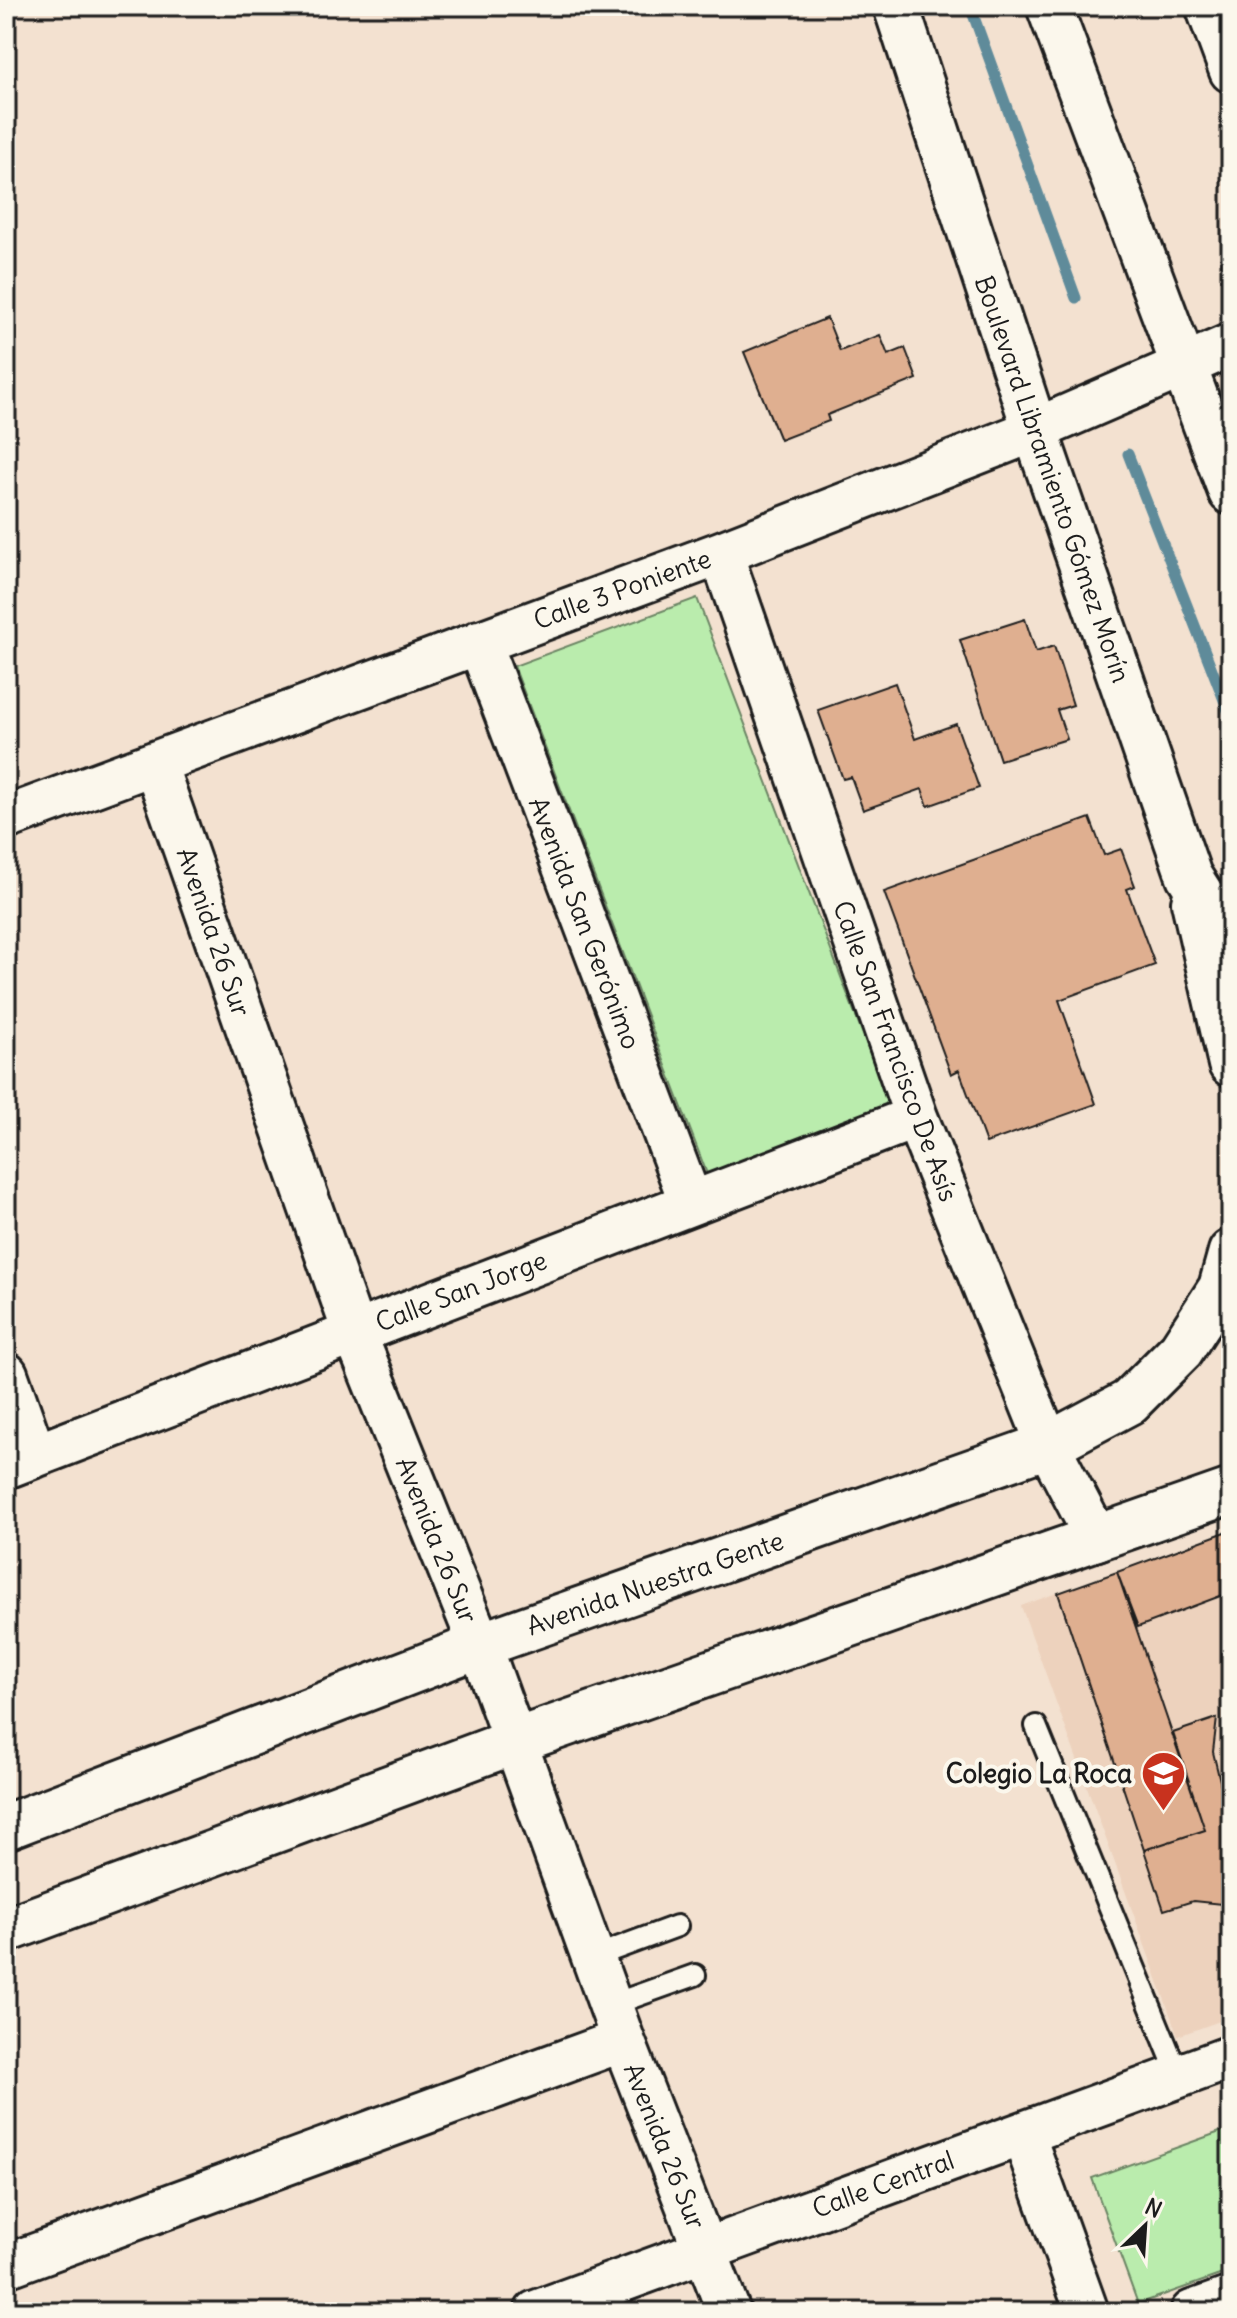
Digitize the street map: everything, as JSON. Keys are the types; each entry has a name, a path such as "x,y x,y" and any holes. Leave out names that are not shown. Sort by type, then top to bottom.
{"main road":[{"name":"Boulevard Libramiento Gómez Morín","path":"896,6 1035,430 1189,876 1231,942"},
{"path":"1049,6 1231,492"},
{"path":"1189,876 1231,1064"},
{"name":"Avenida Nuestra Gente","path":"6,1827 480,1645 1048,1445 1129,1402 1181,1350 1221,1288 1231,1252"},
{"path":"6,1930 513,1742 1231,1491"}],"street":[{"path":"1207,6 1231,71"},
{"name":"Calle 3 Poniente","path":"6,818 721,553 1035,430 1231,345"},
{"name":"Calle San Francisco De Asís","path":"721,553 916,1117 1048,1445 1097,1539"},
{"name":"Avenida San Gerónimo","path":"479,642 691,1203"},
{"name":"Avenida 26 Sur","path":"155,764 354,1332 480,1645 617,2023 729,2312"},
{"name":"Calle San Jorge","path":"20,1461 916,1117"},
{"path":"6,1374 20,1461"},
{"path":"6,2266 617,2023"},
{"name":"Calle Central","path":"536,2312 1231,2057"},
{"path":"1023,2134 1087,2312"},
{"path":"1192,2312 1231,2298"}],"lane":[{"path":"1036,1726 1179,2077"},
{"path":"593,1957 677,1926"},
{"path":"617,2023 695,1975"}],"shaded area":[{"name":"Colegio La Roca","path":"1231,1530 1231,2017 1178,2036 1021,1606"}],"green space":[{"path":"697,598 895,1119 712,1187 514,666"},
{"path":"1231,2128 1231,2271 1138,2304 1092,2178"}],"building":[{"path":"827,318 840,351 880,335 888,355 905,348 917,379 827,415 829,421 780,440 744,352"},
{"path":"1025,619 1036,652 1054,646 1073,705 1057,710 1067,739 1000,760 960,640"},
{"path":"895,683 915,739 956,724 979,788 928,806 922,789 863,810 851,777 843,779 818,710"},
{"path":"1090,818 1104,855 1121,849 1135,886 1127,889 1155,965 1059,1000 1096,1104 986,1143 959,1070 951,1074 884,892"},
{"path":"1231,1530 1231,1592 1138,1627 1117,1572"},
{"path":"1117,1572 1205,1830 1144,1850 1058,1593"},
{"path":"1217,1718 1213,1752 1221,1785 1231,1802 1231,1905 1193,1901 1164,1910 1144,1850 1205,1830 1173,1733"}],"waterway":[{"path":"970,6 1076,298"},
{"path":"1128,454 1231,718"}],"place":[{"name":"Colegio La Roca","path":"1163,1812"}]}
